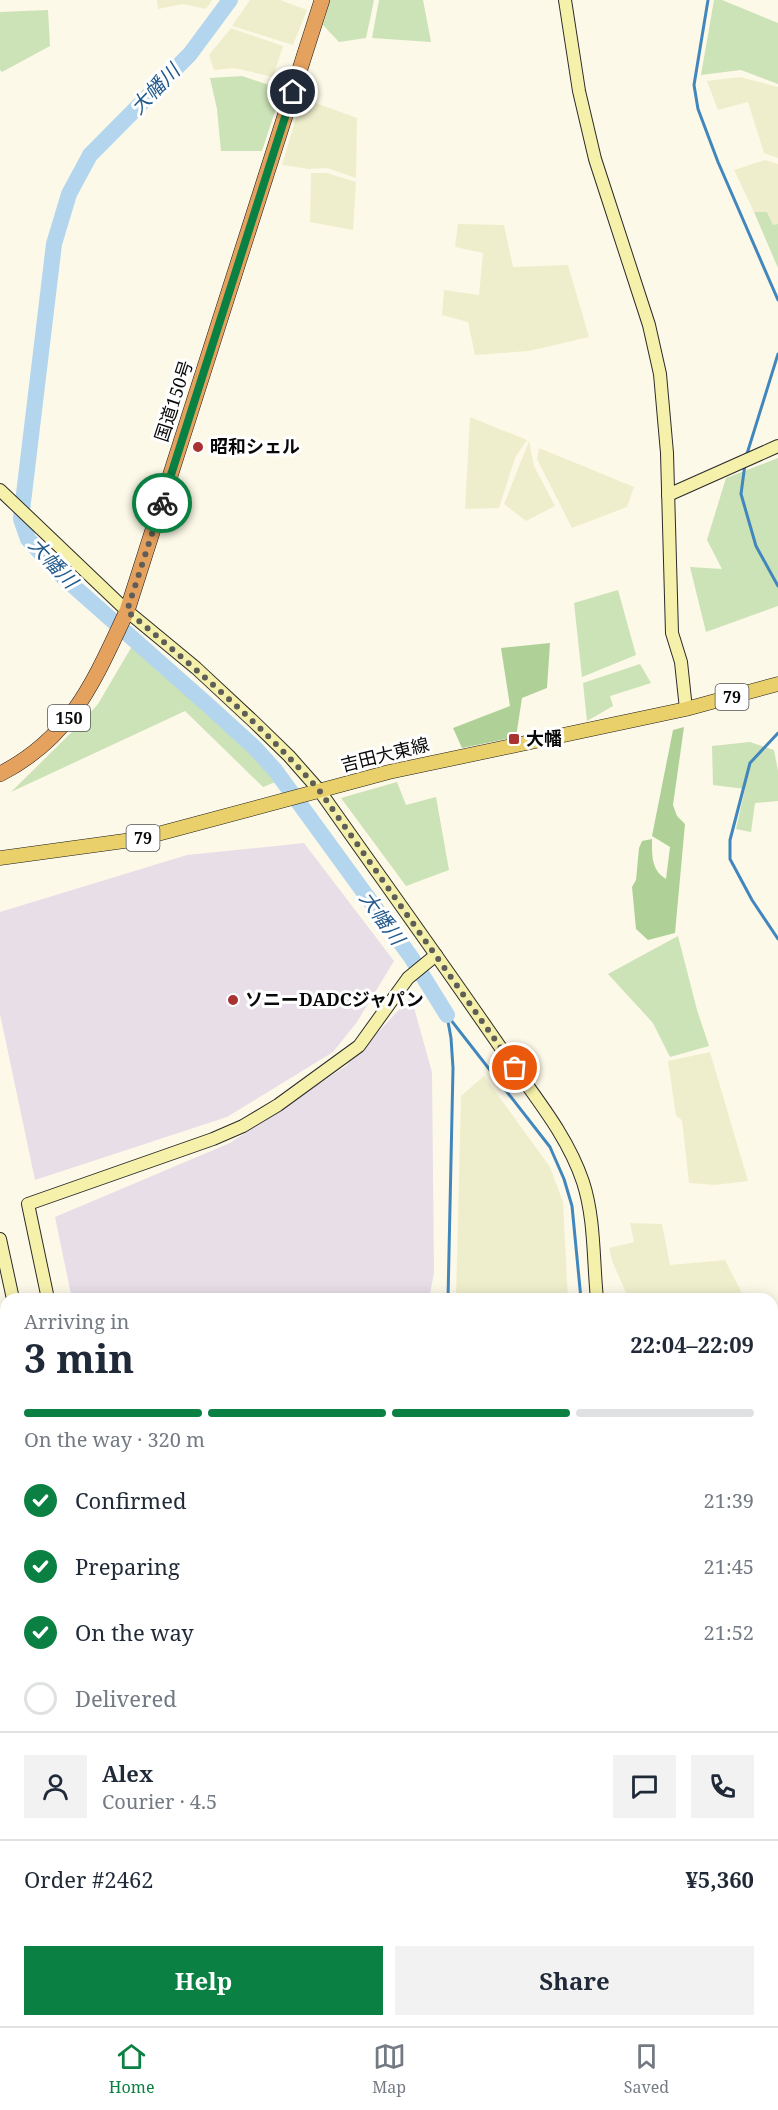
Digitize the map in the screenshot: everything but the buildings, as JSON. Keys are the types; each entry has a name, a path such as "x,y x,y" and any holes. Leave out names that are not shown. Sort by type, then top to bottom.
{"highway":[{"name":"国道150号","path":"0,774 46,744 72,715 92,685 127,611 322,0"}],"main road":[{"name":"吉田大東線","path":"0,858 139,839 319,790 442,760 686,709 778,684"}],"street":[{"path":"565,0 579,91 595,159 649,325 660,374 666,422 672,633 681,662 686,709"},
{"path":"668,495 778,446"},
{"path":"3,493 127,611 196,668 254,722 289,756 319,790 573,1155 590,1214 597,1293"},
{"path":"47,1293 28,1204 213,1139 243,1126 278,1105 359,1046 408,978 436,955"},
{"path":"0,1239 12,1293"}],"shaded area":[{"path":"304,843 394,961 357,1022 333,1052 227,1117 35,1180 0,1014 0,912 187,855"},
{"path":"411,997 432,1072 434,1273 430,1293 71,1293 55,1217 230,1143 346,1066"}],"green space":[{"path":"157,0 212,0 206,9 183,4 158,9"},
{"path":"250,0 280,0 307,10 293,45 232,26"},
{"path":"330,0 374,0 366,38 339,42 323,25"},
{"path":"379,0 423,0 431,42 372,38"},
{"path":"714,0 722,0 778,23 778,84 741,70 701,75"},
{"path":"48,10 50,46 2,72 0,70 0,12"},
{"path":"231,28 283,46 273,77 234,68 214,70 209,55"},
{"path":"242,76 278,88 279,99 262,151 221,151 217,109 210,78"},
{"path":"740,77 778,87 778,158 764,153 748,102 718,110 707,81"},
{"path":"302,98 357,118 356,178 327,168 309,169 282,165"},
{"path":"765,160 778,164 778,225 773,225 767,212 754,212 734,170"},
{"path":"311,173 327,173 356,182 353,230 310,222"},
{"path":"754,212 767,212 773,225 778,224 778,268"},
{"path":"458,224 504,225 513,267 568,265 589,337 529,351 475,355 468,322 442,315 444,290 479,295 483,253 455,247"},
{"path":"470,417 527,440 515,458 499,508 465,509"},
{"path":"529,441 534,466 555,506 526,521 504,504"},
{"path":"539,448 634,487 627,507 572,528 537,459"},
{"path":"778,458 778,606 706,632 690,567 722,569 707,540 726,478"},
{"path":"618,590 636,655 582,677 574,603"},
{"path":"135,641 242,736 278,781 263,787 185,711 11,792 98,704"},
{"path":"550,643 547,688 522,698 516,737 462,748 453,728 510,706 501,648"},
{"path":"640,664 651,683 610,696 613,706 587,721 583,683"},
{"path":"684,727 673,805 677,816 685,824 675,933 648,940 636,929 632,887 636,880 639,848 642,841 652,839 652,856 655,867 666,879 670,847 652,836 673,730"},
{"path":"750,742 774,750 778,771 778,801 755,803 751,832 736,829 745,789 713,785 712,746"},
{"path":"397,782 406,805 436,797 449,870 406,886 341,798"},
{"path":"678,936 709,1046 670,1057 653,1023 608,974"},
{"path":"710,1052 748,1181 715,1185 689,1183 682,1120 676,1116 668,1061"},
{"path":"484,1076 550,1167 563,1202 568,1293 456,1293 461,1096"},
{"path":"630,1223 662,1224 670,1265 725,1260 742,1293 626,1293 612,1261 609,1248 634,1242"}],"waterway":[{"name":"大幡川","path":"230,0 190,54 90,155 69,194 54,244 21,519 28,539 61,575 209,706 255,748 275,770 411,957 447,1015"},
{"path":"708,0 694,85 698,109 718,162 778,300"},
{"path":"746,457 778,354"},
{"path":"745,464 741,494 756,546 778,586"},
{"path":"778,733 750,763 730,840 730,859 752,900 778,939"},
{"path":"447,1015 550,1147 564,1179 572,1206 580,1293"},
{"path":"447,1016 453,1068 448,1293"}],"way so far":[{"path":"162,503 127,611 196,668 254,722 289,756 319,790 515,1068"}],"place":[{"name":"昭和シェル","path":"198,447"},
{"name":"大幡","path":"514,739"},
{"name":"ソニーDADCジャパン","path":"233,1000"}],"route":[{"path":"162,503 293,92"}]}
